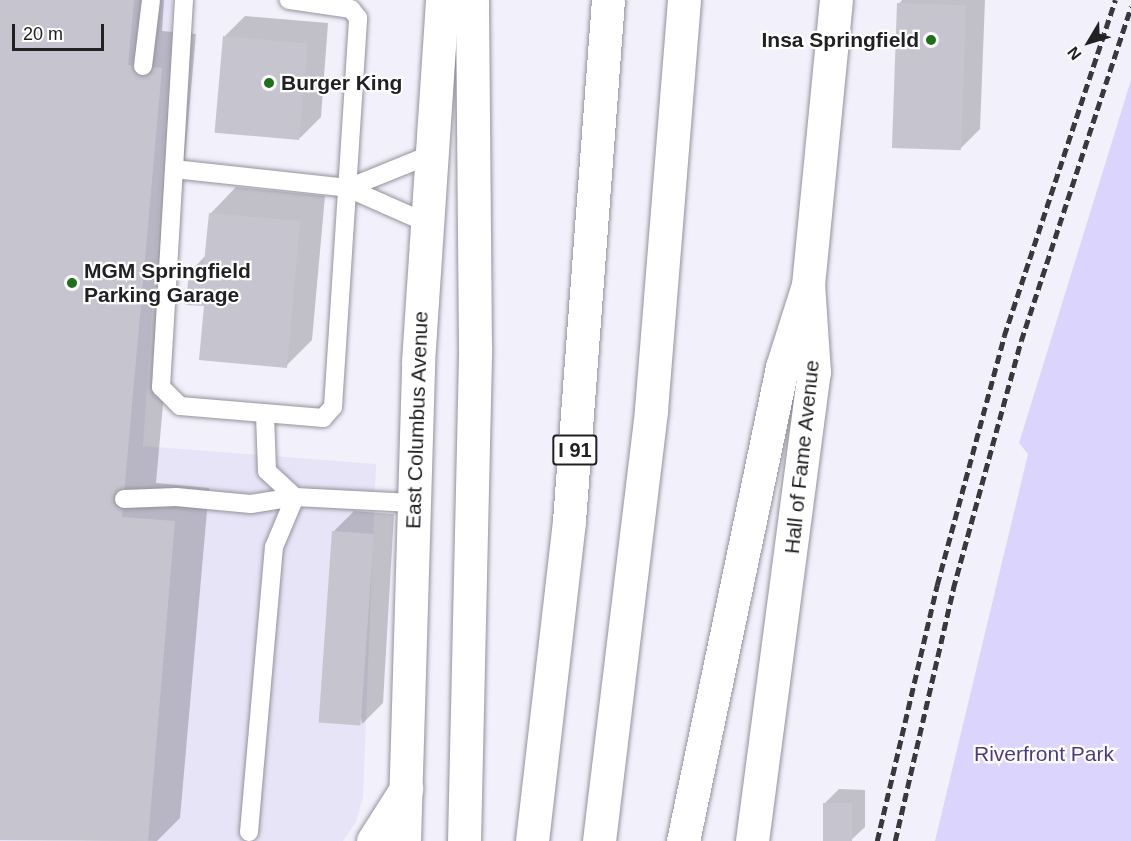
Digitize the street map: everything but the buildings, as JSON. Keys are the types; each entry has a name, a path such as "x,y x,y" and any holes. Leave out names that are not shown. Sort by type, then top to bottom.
{"main road":[{"name":"East Columbus Avenue","path":"404,841 413,503 427,223 442,0"},
{"path":"464,841 476,312 472,0"},
{"name":"I 91","path":"532,841 568,521 608,0"},
{"path":"599,841 647,445 684,0"},
{"name":"Hall of Fame Avenue","path":"752,841 814,372 808,285 836,0"},
{"path":"682,841 782,367 808,285"},
{"path":"373,841 406,789"}],"lane":[{"path":"143,66 151,0"},
{"path":"184,0 161,387 180,406 324,418 333,407 358,18 351,9 289,0"},
{"path":"348,188 432,154"},
{"path":"174,169 348,188 427,223"},
{"path":"265,414 267,471 295,497"},
{"path":"124,499 176,497 251,504 295,497 413,503"},
{"path":"249,832 274,547 295,497"}],"shaded area":[{"path":"0,0 173,0 143,446 376,464 363,797 356,822 343,841 0,841"}],"green space":[{"name":"Riverfront Park","path":"1131,80 1131,841 935,841 1028,454 1019,443"}],"railway":[{"path":"877,841 937,585 1004,336 1115,0"},
{"path":"895,841 953,589 1021,341 1131,7"}],"place":[{"name":"Insa Springfield","path":"931,40"},
{"name":"Burger King","path":"269,83"},
{"name":"MGM Springfield Parking Garage","path":"72,283"}]}
